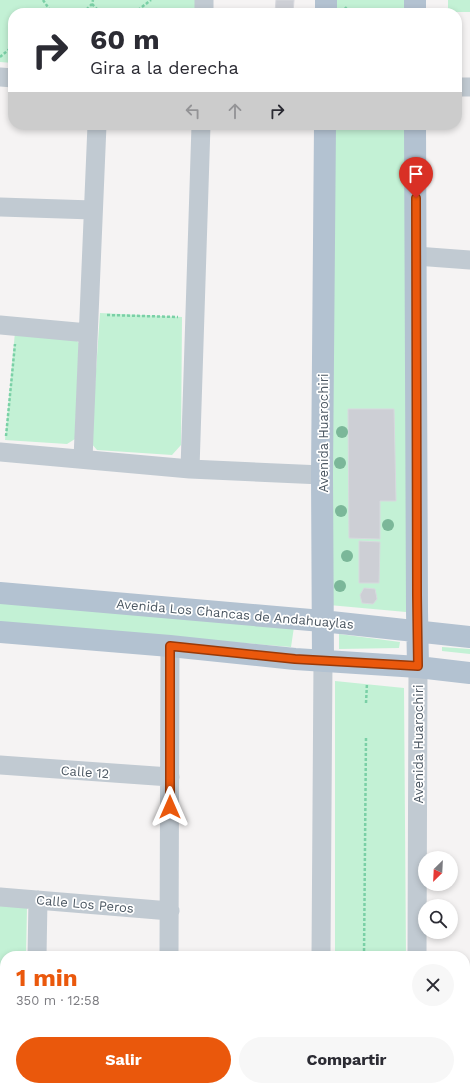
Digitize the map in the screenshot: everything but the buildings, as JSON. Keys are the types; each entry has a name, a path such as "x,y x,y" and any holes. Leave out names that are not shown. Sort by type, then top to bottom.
{"main road":[{"name":"Avenida Huarochiri","path":"323,661 322,475 325,130"},
{"name":"Avenida Huarochiri","path":"415,130 418,666"},
{"name":"Avenida Los Chancas de Andahuaylas","path":"0,593 322,621 470,638"},
{"path":"0,632 170,646 323,661 418,666 470,673"}],"street":[{"path":"83,459 97,130"},
{"path":"190,469 201,130"},
{"path":"0,207 93,210"},
{"path":"416,256 470,260"},
{"path":"0,325 88,333"},
{"path":"0,452 190,469 322,475"},
{"path":"170,646 170,951"},
{"name":"Avenida Huarochiri","path":"321,951 323,661"},
{"name":"Avenida Huarochiri","path":"417,951 418,666"},
{"name":"Calle 12","path":"0,765 170,777"},
{"name":"Calle Los Peros","path":"0,897 170,911"},
{"path":"37,951 38,900"}],"path":[{"path":"88,8 92,4 93,0"},
{"path":"141,8 151,0"},
{"path":"92,4 96,8"},
{"path":"0,57 8,50"},
{"path":"103,314 180,318"},
{"path":"6,434 16,337"},
{"path":"366,703 367,677"},
{"path":"364,951 366,737"}],"green space":[{"path":"0,0 198,0 197,8 8,8 8,63 0,62"},
{"path":"332,0 409,0 409,8 332,8"},
{"path":"448,0 470,0 470,12 462,12 462,8 448,8"},
{"path":"332,130 408,130 406,612 329,605"},
{"path":"100,313 182,317 181,445 172,455 97,450 91,443"},
{"path":"15,332 73,337 79,343 75,439 67,444 5,440"},
{"path":"0,601 294,627 291,647 0,623"},
{"path":"339,634 400,642 399,648 339,649"},
{"path":"442,647 470,649 470,654 442,651"},
{"path":"335,681 404,688 406,951 335,951"},
{"path":"0,905 27,907 26,951 0,951"}],"route":[{"path":"170,807 170,646 295,659 418,666 416,198"}]}
